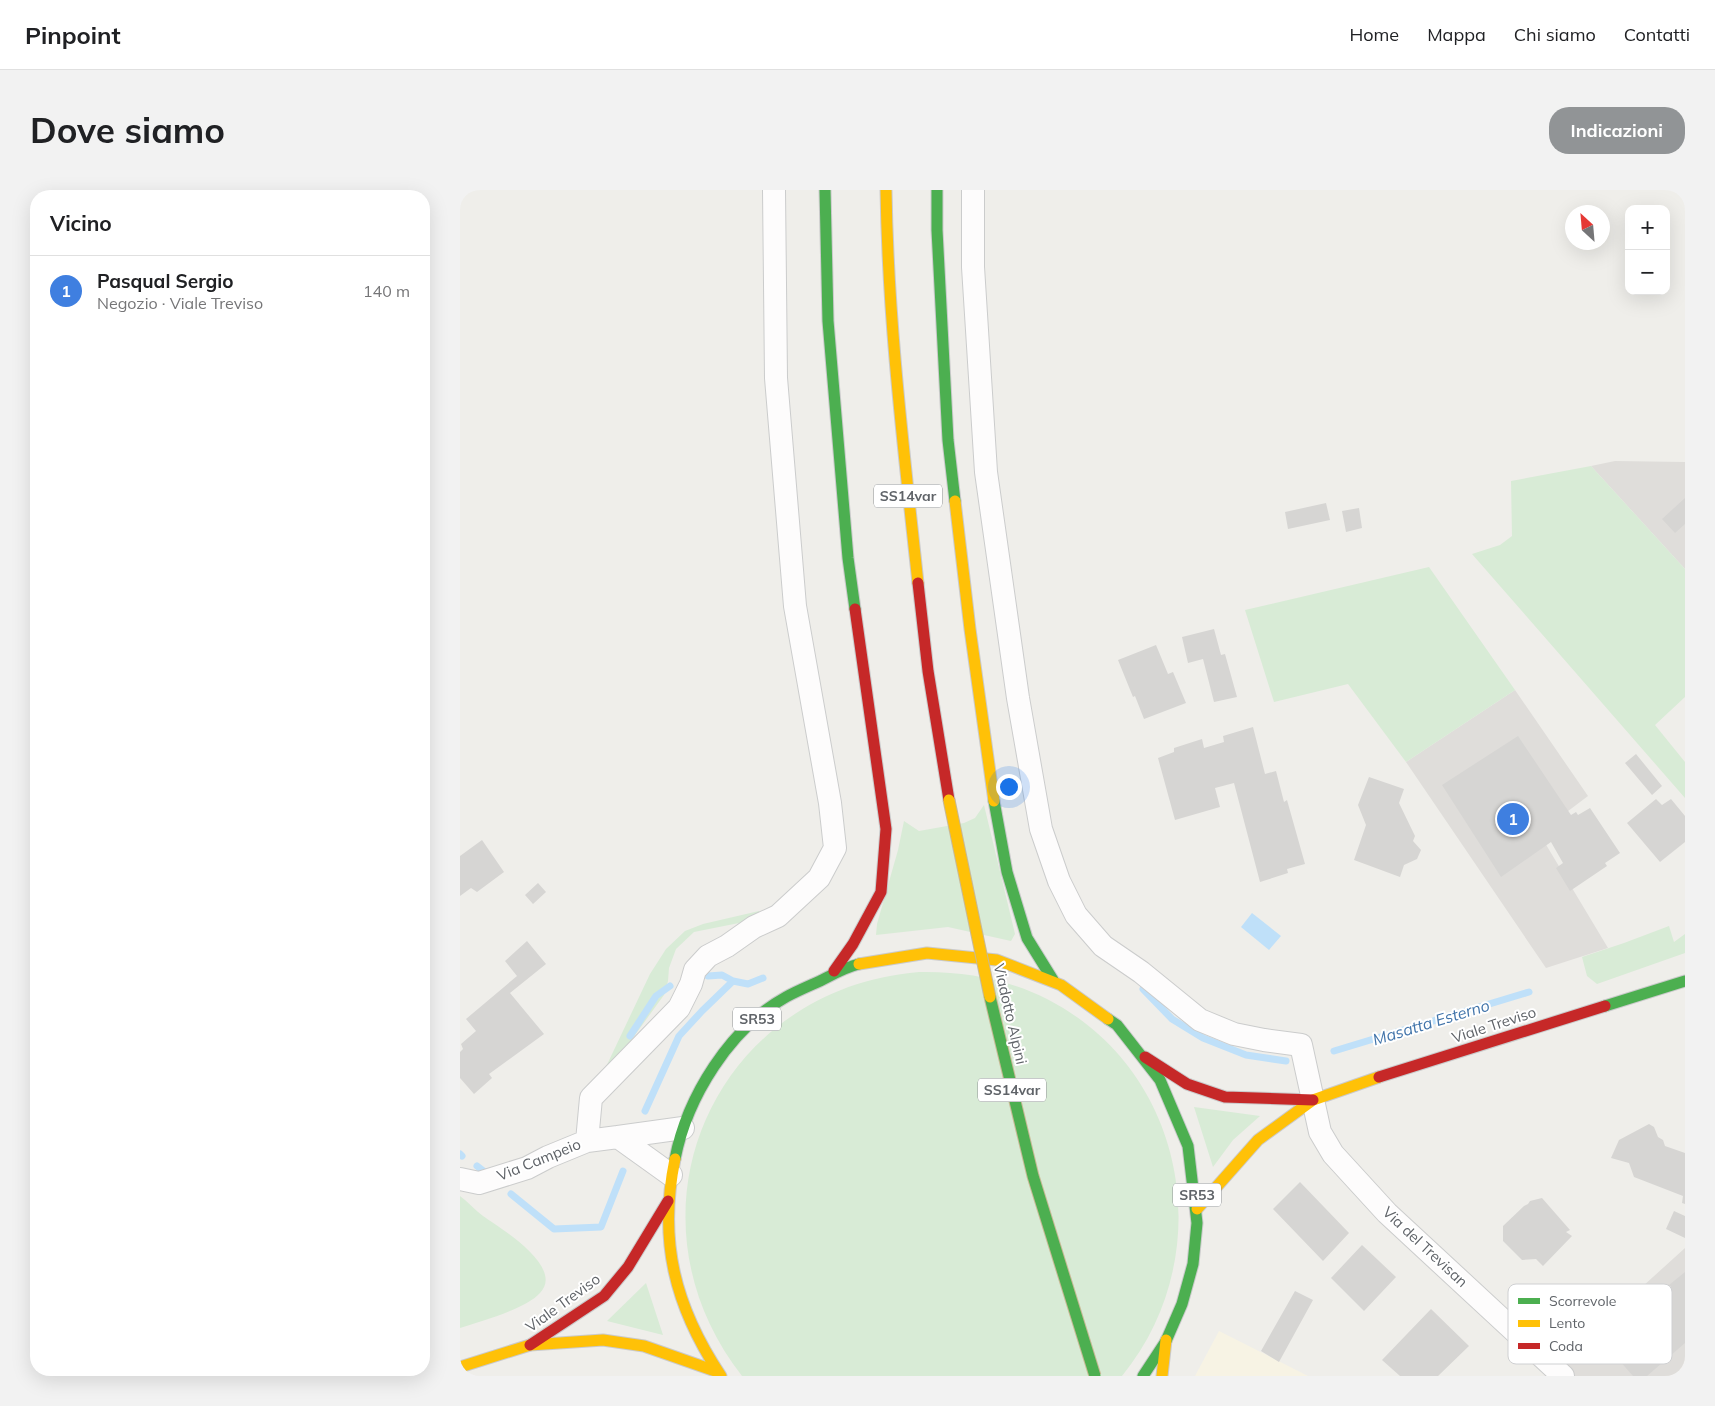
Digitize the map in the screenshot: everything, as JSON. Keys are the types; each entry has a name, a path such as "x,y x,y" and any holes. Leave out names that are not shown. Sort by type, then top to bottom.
{"main road":[{"path":"825,190 828,321 848,558 886,829 881,892 853,944 834,971"},
{"name":"Viadotto Alpini","path":"886,190 887,245 900,421 928,671 949,800 984,972 1032,1176 1095,1376"},
{"path":"937,190 937,230 948,440 970,629 995,805 1007,872 1027,938 1053,980"},
{"name":"SR53","path":"720,1374 697,1338 686,1313 677,1286 669,1243 668,1201 671,1175 683,1128 697,1095 711,1071 742,1033 779,1001 803,986 834,971 861,962 896,954 945,952 980,956 1007,962 1053,980 1071,990 1100,1011 1125,1034 1145,1057 1170,1097 1183,1129 1192,1163 1197,1209 1196,1240 1189,1281 1178,1315 1166,1340 1143,1376"},
{"name":"Viale Treviso","path":"1197,1209 1258,1140 1313,1100 1685,980"},
{"name":"Viale Treviso","path":"1145,1057 1187,1084 1225,1097 1313,1100"},
{"name":"Viale Treviso","path":"530,1345 604,1296 628,1267 668,1201"},
{"name":"Viale Treviso","path":"530,1345 604,1340 626,1343 644,1346 720,1374"},
{"path":"1162,1376 1166,1340"},
{"name":"SR53","path":"460,1368 530,1345"}],"street":[{"path":"587,1141 590,1098 678,1008 691,984 695,970 708,956 727,946 754,927 778,916 819,878 835,848 830,803 795,606 776,378 774,190"},
{"name":"Via del Trevisan","path":"973,190 973,267 986,472 1018,698 1041,829 1059,881 1076,915 1103,946 1141,972 1200,1020 1234,1034 1301,1045 1320,1132 1333,1154 1380,1206 1508,1325"},
{"path":"1660,988 1685,973"},
{"name":"Via Campeio","path":"460,1179 479,1183 527,1168 587,1141 683,1128"},
{"path":"618,1137 671,1175"},
{"name":"Via del Trevisan","path":"1550,1364 1563,1376"}],"shaded area":[{"path":"1615,461 1685,462 1685,569 1591,466"},
{"path":"1515,690 1588,796 1539,833 1608,948 1546,968 1406,762"},
{"path":"1685,1248 1685,1376 1572,1376 1557,1364 1672,1364 1672,1284 1645,1284"},
{"path":"1219,1331 1308,1376 1195,1376"}],"green space":[{"path":"1591,466 1685,569 1685,697 1655,725 1685,762 1685,798 1472,554 1500,545 1512,536 1511,481"},
{"path":"1429,567 1515,690 1406,762 1348,684 1274,702 1245,610"},
{"path":"984,805 1015,934 1011,941 948,927 876,935 877,924 898,850 904,821 919,831 964,823 975,818"},
{"path":"759,911 759,919 694,932 676,949 669,968 664,995 595,1090 650,974 666,949 685,931 703,924"},
{"path":"1669,926 1674,942 1685,934 1685,953 1597,984 1587,976 1582,957"},
{"path":"919,972 952,973 1001,981 1047,999 1095,1031 1132,1071 1159,1118 1174,1169 1179,1223 1171,1277 1153,1328 1122,1376 742,1376 705,1313 687,1246 688,1181 706,1119 739,1064 787,1019 847,988"},
{"path":"1194,1107 1260,1116 1233,1140 1213,1167"},
{"path":"460,1196 480,1214 527,1249 537,1260 544,1272 545,1283 540,1293 525,1304 503,1314 460,1328"},
{"path":"646,1283 663,1335 607,1321"}],"water":[{"path":"1252,913 1281,936 1269,950 1241,927"}],"building":[{"path":"1685,498 1685,524 1675,533 1662,519"},
{"path":"1326,503 1330,520 1288,529 1285,512"},
{"path":"1359,508 1362,528 1346,532 1342,511"},
{"path":"1214,629 1221,655 1225,654 1237,697 1214,702 1203,659 1188,663 1182,637"},
{"path":"1156,645 1168,674 1173,672 1186,703 1144,719 1118,660"},
{"path":"1253,727 1265,774 1276,771 1284,802 1287,800 1305,864 1287,869 1288,873 1260,882 1234,783 1215,788 1220,807 1175,820 1158,758 1174,752 1174,748 1202,739 1204,748 1224,742 1223,736"},
{"path":"1518,736 1571,815 1576,812 1578,815 1590,808 1620,853 1605,863 1607,866 1570,891 1556,868 1563,863 1551,842 1501,877 1442,785"},
{"path":"1636,754 1662,786 1652,795 1625,763"},
{"path":"1369,777 1404,789 1399,803 1415,836 1413,841 1421,850 1417,859 1404,865 1400,877 1354,860 1366,825 1358,805"},
{"path":"1656,799 1662,805 1671,799 1685,816 1685,842 1660,862 1627,823"},
{"path":"482,840 504,872 477,892 471,888 460,896 460,856"},
{"path":"538,883 546,892 533,904 525,895"},
{"path":"527,941 546,964 510,993 544,1034 489,1074 492,1078 474,1094 460,1078 460,1052 463,1049 461,1044 476,1031 466,1019 517,976 505,961"},
{"path":"1649,1124 1654,1127 1658,1137 1663,1140 1665,1146 1685,1153 1685,1204 1682,1203 1683,1196 1634,1177 1629,1163 1611,1158 1619,1140"},
{"path":"1300,1182 1349,1233 1323,1261 1273,1209"},
{"path":"1542,1198 1570,1230 1566,1232 1572,1236 1543,1266 1536,1259 1522,1260 1503,1241 1503,1226 1530,1201"},
{"path":"1674,1211 1685,1216 1685,1238 1666,1229"},
{"path":"1362,1245 1396,1277 1364,1311 1331,1278"},
{"path":"1685,1272 1685,1343 1672,1354 1672,1284 1670,1284"},
{"path":"1295,1291 1313,1300 1279,1362 1261,1351"},
{"path":"1431,1309 1469,1346 1438,1376 1400,1376 1382,1360"},
{"path":"1622,1364 1661,1364 1647,1376 1633,1376"}],"waterway":[{"name":"Masatta Esterno","path":"708,976 722,975 733,981 748,984 763,978"},
{"path":"645,1111 679,1036 733,981"},
{"path":"630,1036 656,996 670,986"},
{"name":"Masatta Esterno","path":"1143,989 1172,1019 1203,1038 1246,1055 1286,1061"},
{"name":"Masatta Esterno","path":"1334,1051 1529,992"},
{"path":"477,1166 486,1173"},
{"path":"511,1194 554,1229 601,1227 623,1171"}],"traffic: fast":[{"path":"825,190 828,321 848,558 855,609"},
{"path":"937,190 937,230 948,440 955,501"},
{"path":"994,801 1007,872 1027,938 1053,980"},
{"path":"675,1159 690,1112 714,1066 729,1046 766,1010 786,997 844,969 859,964"},
{"path":"1605,1006 1685,981"},
{"path":"990,997 1033,1176 1095,1376"},
{"path":"1108,1019 1117,1025 1160,1080 1188,1146 1197,1223 1193,1264 1182,1304 1166,1341 1143,1376"}],"traffic: slow":[{"path":"886,190 893,338 918,583"},
{"path":"955,501 970,629 994,801"},
{"path":"949,800 990,997"},
{"path":"859,964 927,953 997,960 1061,985 1108,1019"},
{"path":"1197,1209 1258,1140 1313,1100 1379,1077"},
{"path":"675,1159 670,1189 669,1218 670,1246 674,1272 692,1325 721,1376"},
{"path":"460,1367 530,1345 603,1340 644,1346 718,1372"},
{"path":"1162,1376 1166,1340"}],"traffic: jam":[{"path":"918,583 928,671 949,800"},
{"path":"834,971 853,944 881,892 886,829 855,609"},
{"path":"1379,1077 1605,1006"},
{"path":"1145,1057 1187,1084 1225,1097 1313,1100"},
{"path":"530,1345 604,1296 628,1267 668,1201"}],"place":[{"name":"Pasqual Sergio","path":"1513,819"}]}
